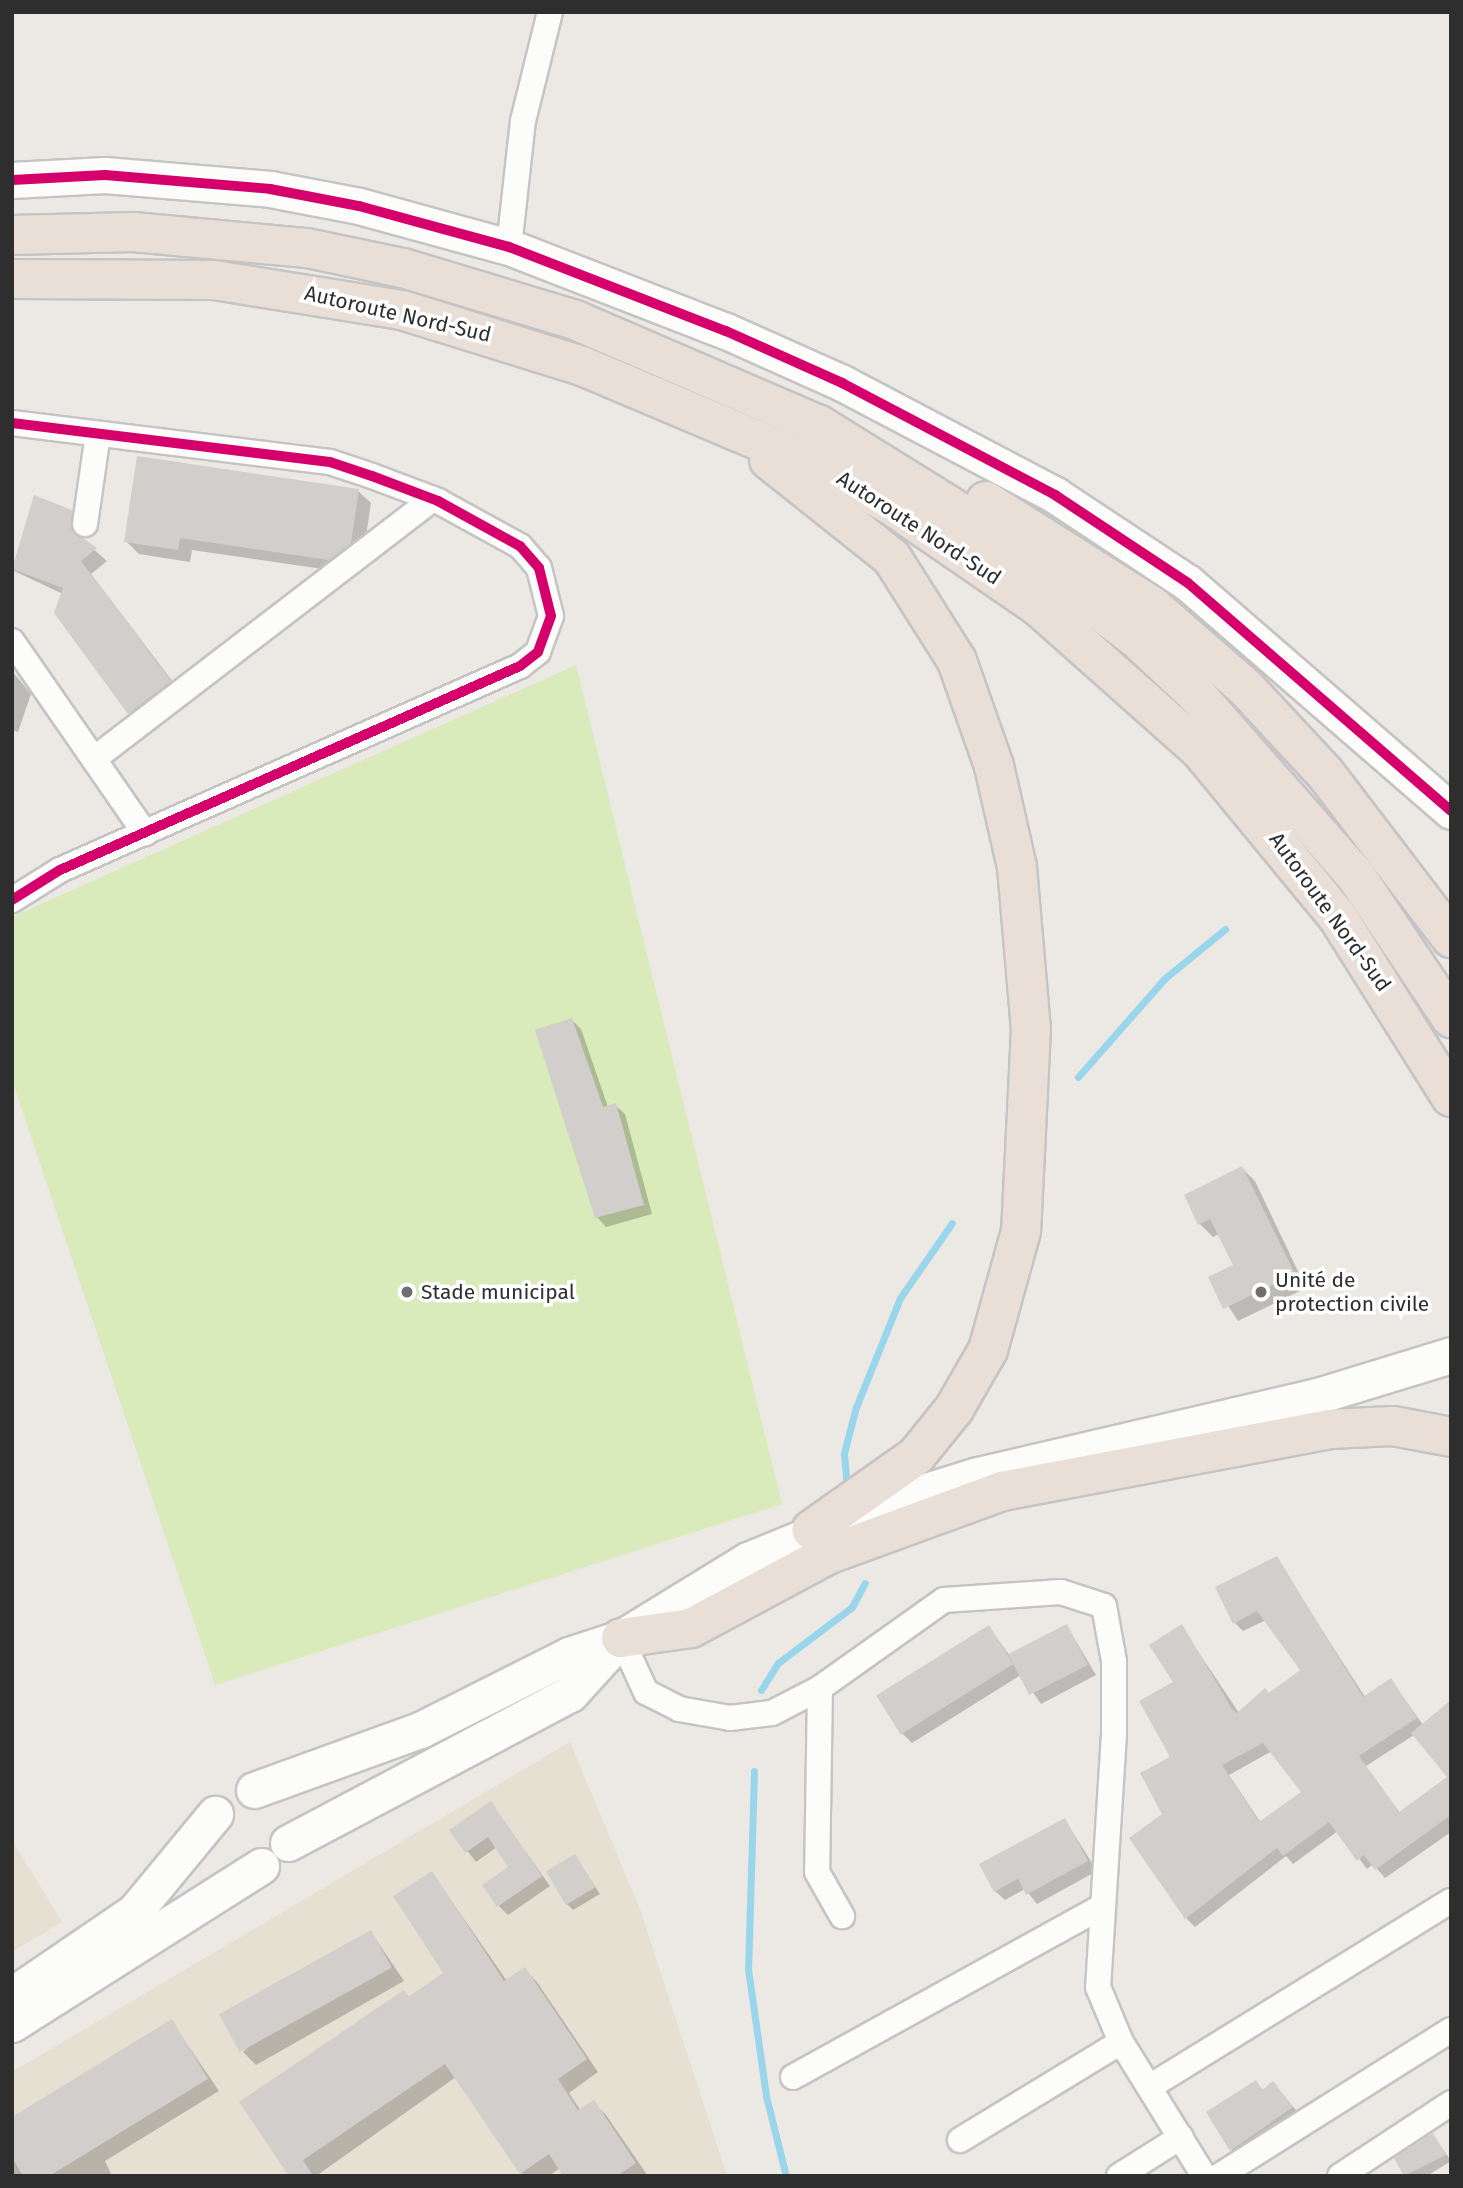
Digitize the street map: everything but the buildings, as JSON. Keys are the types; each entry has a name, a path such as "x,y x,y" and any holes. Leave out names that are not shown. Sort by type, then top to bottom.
{"highway":[{"name":"Autoroute Nord-Sud","path":"12,235 134,232 307,248 404,268 575,320 709,373 819,425 1016,547 1136,638 1195,693 1356,876 1451,1018"},
{"name":"Autoroute Nord-Sud","path":"12,279 214,280 401,310 506,339 721,423 891,505 1039,607 1149,699 1294,858 1388,990 1451,1097"},
{"path":"721,423 866,533 930,610 957,661 994,766 1027,951 1029,1161 1010,1288 988,1350 954,1409 916,1456 811,1531"},
{"path":"879,463 999,506 1152,606 1245,687 1325,773 1451,938"},
{"path":"621,1638 691,1628 827,1555 1003,1491 1330,1429 1393,1426 1451,1437"}],"main road":[{"path":"12,180 105,175 270,189 447,227 509,247 842,383 1055,495 1218,605 1451,811"},
{"path":"12,2024 261,1866 288,1843 570,1694 621,1638 713,1578 811,1531 978,1475 1409,1368 1451,1354"},
{"path":"12,1995 135,1911 231,1796 420,1730 569,1655 621,1638"},
{"path":"254,1790 284,1808 288,1843"},
{"path":"215,1814 214,1839 227,1859 261,1866"}],"street":[{"path":"509,247 529,89 550,12"},
{"path":"12,423 330,462 433,499 491,527 539,568 551,616 538,652 520,666 145,833 12,900"},
{"path":"85,524 98,434"},
{"path":"94,759 433,499"},
{"path":"12,641 145,833"},
{"path":"621,1638 646,1692 703,1716 772,1713 820,1688 944,1600 1061,1592 1104,1606 1114,1697 1098,1987 1121,2042 1151,2086 1204,2176"},
{"path":"820,1688 817,1872 842,1916"},
{"path":"1151,2086 1451,1901"},
{"path":"793,2077 1103,1906"},
{"path":"1219,2176 1451,2030"},
{"path":"960,2140 1121,2042"},
{"path":"1340,2176 1451,2104"},
{"path":"1119,2176 1181,2137"}],"shaded area":[{"path":"570,1742 640,1909 727,2176 12,2176 12,2072"},
{"path":"12,1840 62,1922 12,1952"}],"green space":[{"name":"Stade municipal","path":"576,665 782,1504 215,1685 12,1080 12,917"}],"waterway":[{"path":"1078,1077 1164,979 1225,929"},
{"path":"847,1488 844,1453 856,1407 900,1298 952,1223"},
{"path":"761,1690 778,1663 852,1607 865,1583"},
{"path":"754,1771 748,1969 766,2096 786,2176"}],"cycle path":[{"path":"12,180 105,175 270,189 359,206 509,247 726,331 842,383 1055,495 1188,583 1451,811"},
{"path":"12,423 330,462 372,476 438,501 520,546 539,568 551,616 538,652 520,666 60,870 12,900"}],"place":[{"name":"Stade municipal","path":"407,1292"},
{"name":"Unité de protection civile","path":"1261,1292"}]}
